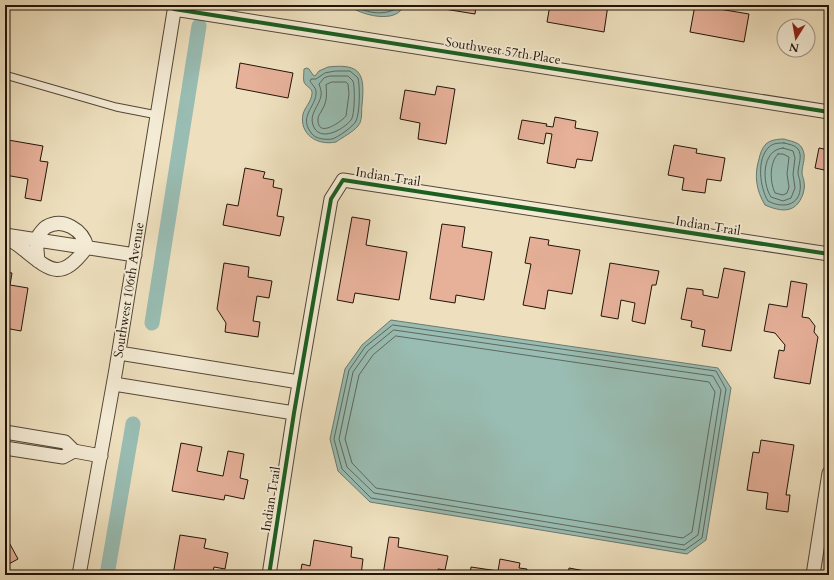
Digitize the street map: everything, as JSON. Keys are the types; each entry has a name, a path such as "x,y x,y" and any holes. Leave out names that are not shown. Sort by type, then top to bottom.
{"street":[{"name":"Southwest 57th Place","path":"175,7 829,112"},
{"name":"Southwest 106th Avenue","path":"79,575 114,384 175,7"},
{"name":"Indian Trail","path":"269,575 299,382 331,199 343,180 829,254"},
{"path":"38,262 36,239 45,228 52,224 61,223 72,226 80,232 85,239 87,247"},
{"path":"5,236 36,239 135,255"},
{"path":"5,236 17,244 44,267 53,269 67,267 74,263 87,247"},
{"path":"119,353 299,382"},
{"path":"114,384 294,413"},
{"path":"5,432 64,442 74,451 101,456"},
{"path":"5,448 63,458 74,451"},
{"path":"813,575 829,473"}],"lane":[{"path":"5,75 116,107 157,115"}],"water":[{"path":"348,5 404,5 400,11 394,15 378,16 369,15"},
{"path":"339,66 354,69 359,73 363,86 362,116 360,124 336,142 329,143 316,140 311,137 307,133 302,121 303,114 312,94 311,90 304,82 304,69 309,69 315,76 319,71 328,67"},
{"path":"784,139 799,144 802,148 804,157 802,173 804,181 803,194 800,201 796,205 787,210 777,209 765,205 758,188 756,177 757,165 761,151 768,143"},
{"path":"391,320 718,368 731,388 706,540 687,554 370,502 338,471 330,439 345,369 362,345"}],"building":[{"path":"433,5 484,5 484,7 476,6 475,14 432,7"},
{"path":"550,5 608,5 604,32 547,22"},
{"path":"695,5 749,14 744,42 690,32"},
{"path":"240,63 293,73 288,98 236,88"},
{"path":"437,86 455,89 446,144 418,139 420,123 400,119 405,90 435,95"},
{"path":"555,117 576,121 575,128 598,132 592,161 577,159 575,168 547,163 552,134 546,133 544,144 518,139 522,120 547,124 546,126 553,127"},
{"path":"8,140 43,146 40,161 48,162 41,201 25,198 28,179 5,175 5,160"},
{"path":"674,145 697,149 696,153 725,158 721,181 707,179 705,193 682,190 684,178 668,175"},
{"path":"819,148 829,150 829,171 815,168"},
{"path":"245,168 265,172 263,178 274,180 273,187 282,189 277,216 284,217 280,236 223,225 227,204 238,206"},
{"path":"352,217 370,220 366,245 407,252 399,300 355,293 353,303 337,300"},
{"path":"442,224 465,227 462,247 492,252 484,300 456,295 455,303 430,299"},
{"path":"530,237 549,240 548,245 580,250 572,294 548,290 545,309 523,305 531,264 525,263"},
{"path":"224,263 249,267 248,277 272,281 269,298 257,296 253,321 260,322 258,337 225,332 226,323 217,309"},
{"path":"610,263 659,271 656,285 652,285 645,324 632,321 635,303 621,300 618,319 601,316"},
{"path":"724,268 745,272 731,351 702,346 705,330 691,327 692,321 681,319 687,288 703,290 703,295 718,298"},
{"path":"5,272 12,273 10,285 28,288 21,331 5,328"},
{"path":"791,281 807,284 802,317 809,318 815,326 814,332 818,337 810,384 774,378 779,350 784,351 785,345 775,333 764,331 769,304 787,307"},
{"path":"761,440 794,445 786,495 790,495 788,512 766,509 768,493 747,490 753,452 759,453"},
{"path":"181,443 202,447 197,471 223,476 228,451 244,454 240,478 248,480 244,499 225,495 224,500 172,491"},
{"path":"5,535 18,559 5,566"},
{"path":"180,535 206,539 204,548 228,553 225,569 214,567 212,575 173,575"},
{"path":"389,537 399,538 398,547 448,556 445,570 438,569 437,575 383,575"},
{"path":"314,540 352,547 351,557 363,559 361,575 300,575 302,564 310,566"},
{"path":"500,559 520,563 519,568 527,569 526,575 470,575 471,567 498,571"},
{"path":"569,568 602,574 602,575 568,575"}],"waterway":[{"path":"152,323 199,26"},
{"path":"107,575 133,424"}],"cycle path":[{"path":"174,9 829,112"},
{"path":"269,575 294,413 331,199 343,180 829,254"}]}
